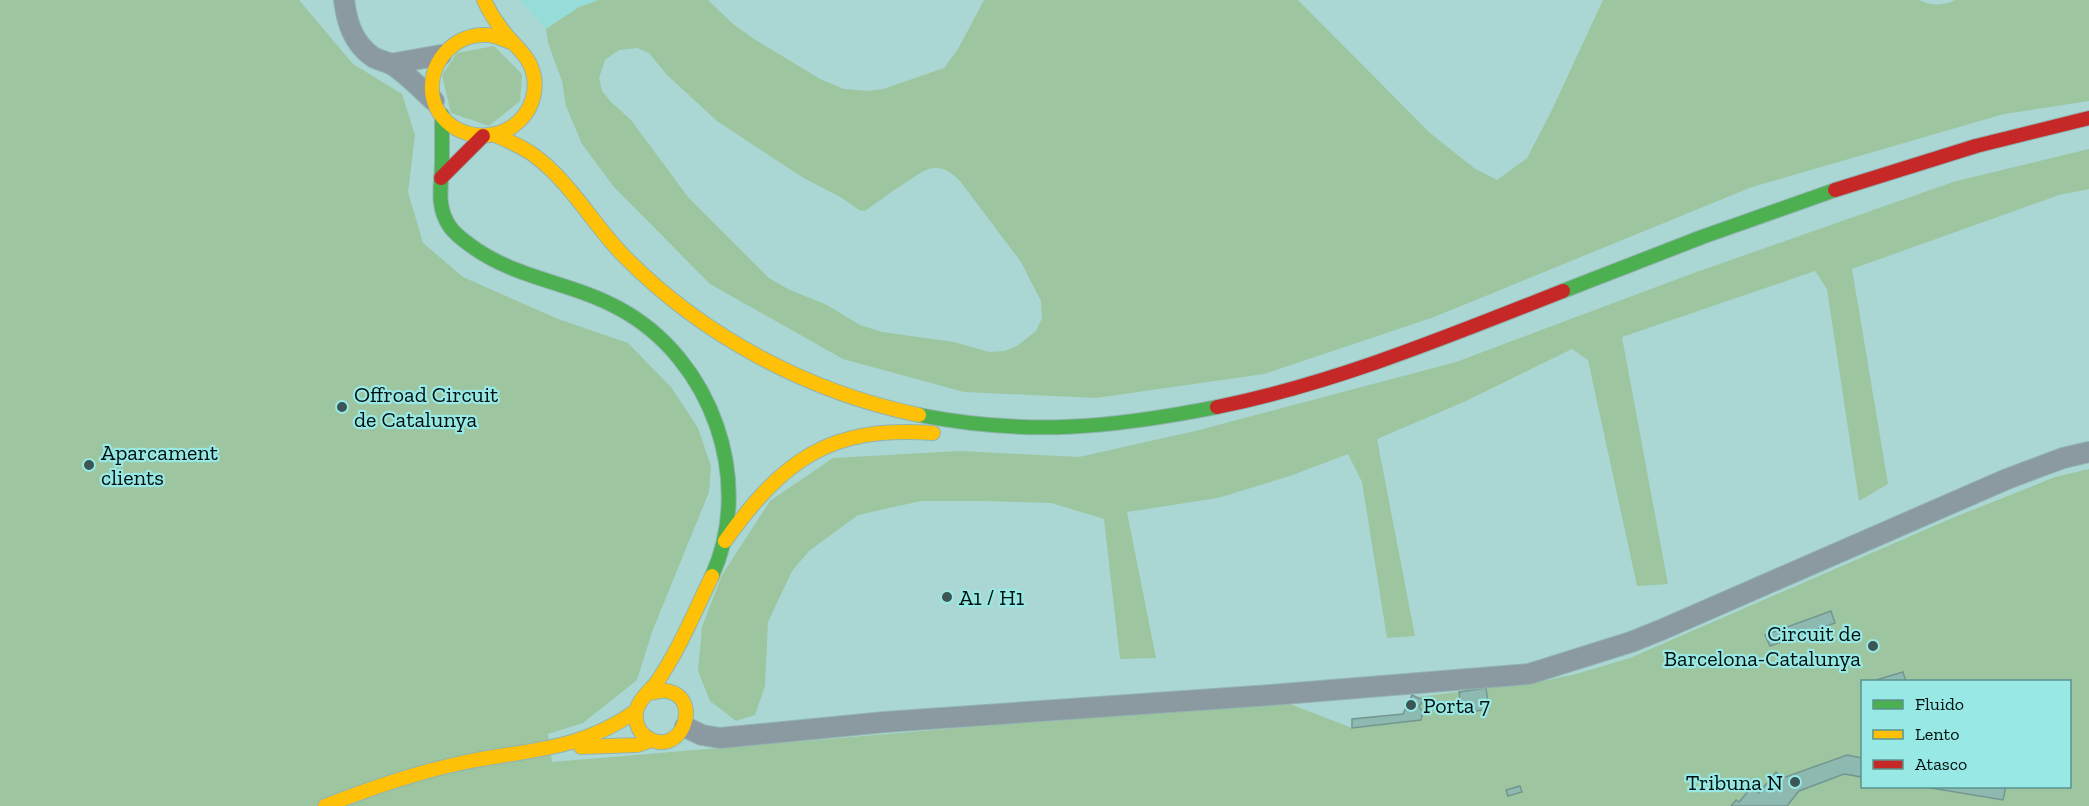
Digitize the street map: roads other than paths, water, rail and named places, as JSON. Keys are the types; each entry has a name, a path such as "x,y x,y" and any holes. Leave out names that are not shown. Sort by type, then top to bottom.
{"main road":[{"path":"484,0 496,20 513,43 526,55 530,63 535,79 534,97 538,116"},
{"path":"462,24 432,77 438,108 440,201 443,216 451,229 480,255 547,283 588,295 621,309 679,356 698,383 709,404 724,442 729,483 725,541"},
{"path":"447,49 462,38 483,33 494,34 513,43"},
{"path":"441,178 489,136 517,124 528,112 534,97"},
{"path":"438,108 455,128 473,135 489,136 532,154 573,193 620,252 646,277 715,330 774,364 817,384 904,412 953,422 1030,428 1087,428 1125,423 1206,410 1287,390 1419,347 1776,209 1977,145 2089,118"},
{"path":"549,148 573,193"},
{"path":"652,740 637,725 636,711 639,704 650,693 664,672 700,600 725,541 746,510 782,473 806,455 832,442 891,431 990,432 1030,428"},
{"path":"674,693 671,679 680,638"},
{"path":"325,806 421,772 470,761 556,748 637,745 652,740 667,741 675,738 685,727 687,712 680,698 666,690 650,693"},
{"path":"556,748 606,731 620,724 636,711"}],"street":[{"path":"344,0 346,19 363,49 375,59 390,64 438,108"},
{"path":"390,64 415,61 447,49"},
{"path":"685,727 702,735 720,738 885,722 1259,696 1529,674 1631,642 2007,478 2063,458 2089,452"}],"place":[{"name":"Offroad Circuit de Catalunya","path":"342,407"},
{"name":"Aparcament clients","path":"89,465"},
{"name":"A1 / H1","path":"947,597"},
{"name":"Circuit de Barcelona-Catalunya","path":"1873,646"},
{"name":"Porta 7","path":"1411,705"},
{"name":"Tribuna N","path":"1795,782"}]}
